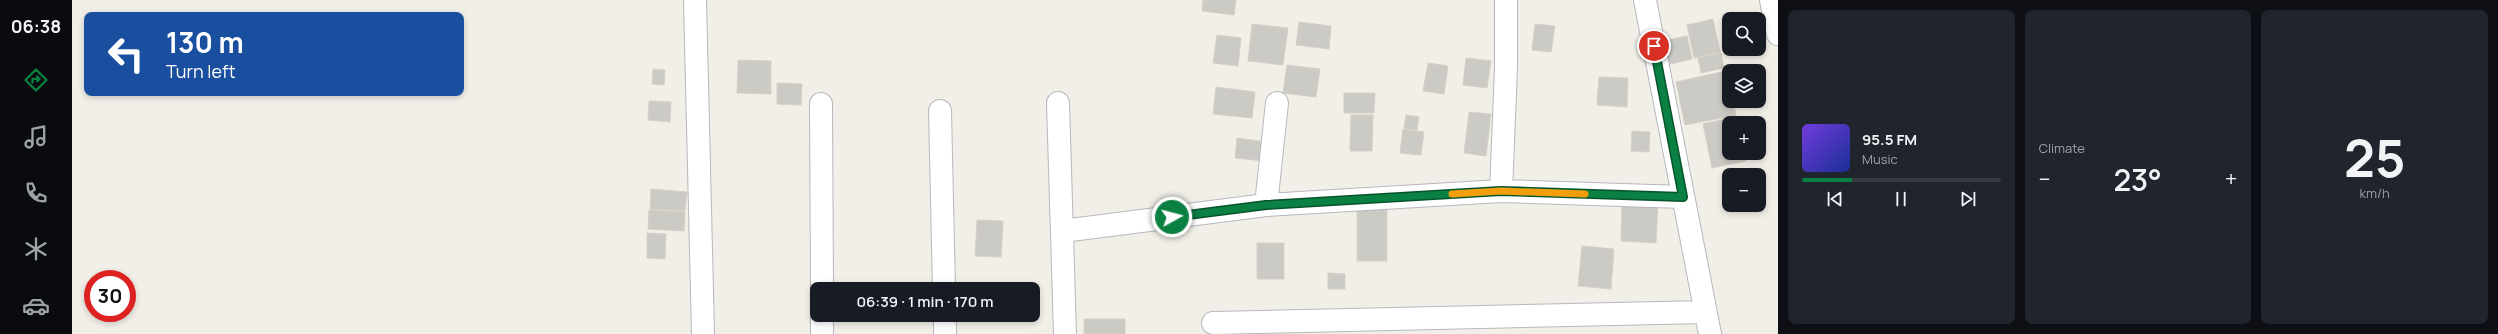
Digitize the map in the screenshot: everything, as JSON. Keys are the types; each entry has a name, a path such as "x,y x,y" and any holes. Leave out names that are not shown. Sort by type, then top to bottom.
{"street":[{"path":"695,0 702,334"},
{"path":"1501,191 1506,68 1506,0"},
{"path":"1645,0 1710,334"},
{"path":"1771,0 1778,34"},
{"path":"1266,205 1277,102"},
{"path":"1058,103 1065,334"},
{"path":"821,104 822,282"},
{"path":"940,111 944,282"},
{"path":"1063,231 1266,205 1501,191 1683,197"},
{"path":"1213,323 1705,312"},
{"path":"822,322 822,334"},
{"path":"945,322 945,334"}],"building":[{"path":"1203,0 1236,0 1234,15 1202,11"},
{"path":"1713,19 1720,52 1694,58 1687,25"},
{"path":"1299,22 1331,26 1329,49 1296,45"},
{"path":"1252,24 1288,28 1283,65 1248,61"},
{"path":"1535,24 1555,26 1551,52 1532,50"},
{"path":"1217,35 1241,38 1238,66 1213,63"},
{"path":"1687,36 1692,59 1667,65 1663,41"},
{"path":"1721,53 1723,64 1722,68 1701,73 1698,58"},
{"path":"1466,58 1491,61 1487,88 1463,85"},
{"path":"738,60 771,61 771,94 737,93"},
{"path":"1428,63 1448,66 1444,94 1423,91"},
{"path":"1287,65 1320,69 1316,97 1283,93"},
{"path":"653,69 665,70 664,85 652,84"},
{"path":"1722,72 1722,108 1734,108 1736,115 1722,116 1722,118 1685,125 1676,82"},
{"path":"1599,77 1628,78 1627,107 1597,105"},
{"path":"777,83 802,84 801,105 777,104"},
{"path":"1216,87 1255,92 1252,118 1213,114"},
{"path":"1344,93 1375,93 1374,113 1344,113"},
{"path":"649,101 671,102 670,122 648,120"},
{"path":"1469,112 1491,114 1486,156 1464,153"},
{"path":"1351,115 1373,115 1372,151 1350,151"},
{"path":"1406,115 1419,117 1417,130 1404,128"},
{"path":"1722,120 1722,160 1746,161 1712,168 1703,124"},
{"path":"1403,129 1424,132 1421,155 1400,153"},
{"path":"1632,131 1650,132 1649,152 1631,151"},
{"path":"1237,138 1266,142 1264,161 1235,158"},
{"path":"651,189 687,192 685,211 650,209"},
{"path":"1622,200 1658,201 1656,243 1621,241"},
{"path":"1357,206 1387,206 1387,261 1357,261"},
{"path":"649,210 685,212 684,231 648,229"},
{"path":"977,220 1003,221 1001,257 975,256"},
{"path":"647,233 666,234 665,259 647,258"},
{"path":"1257,243 1284,243 1284,279 1257,279"},
{"path":"1582,246 1614,249 1611,289 1578,286"},
{"path":"1328,273 1345,274 1345,289 1328,289"},
{"path":"1084,319 1125,319 1125,334 1084,334"}],"slow traffic":[{"path":"1452,194 1501,191 1585,194"}],"route":[{"path":"1172,217 1266,205 1501,191 1683,197 1654,46"}]}
